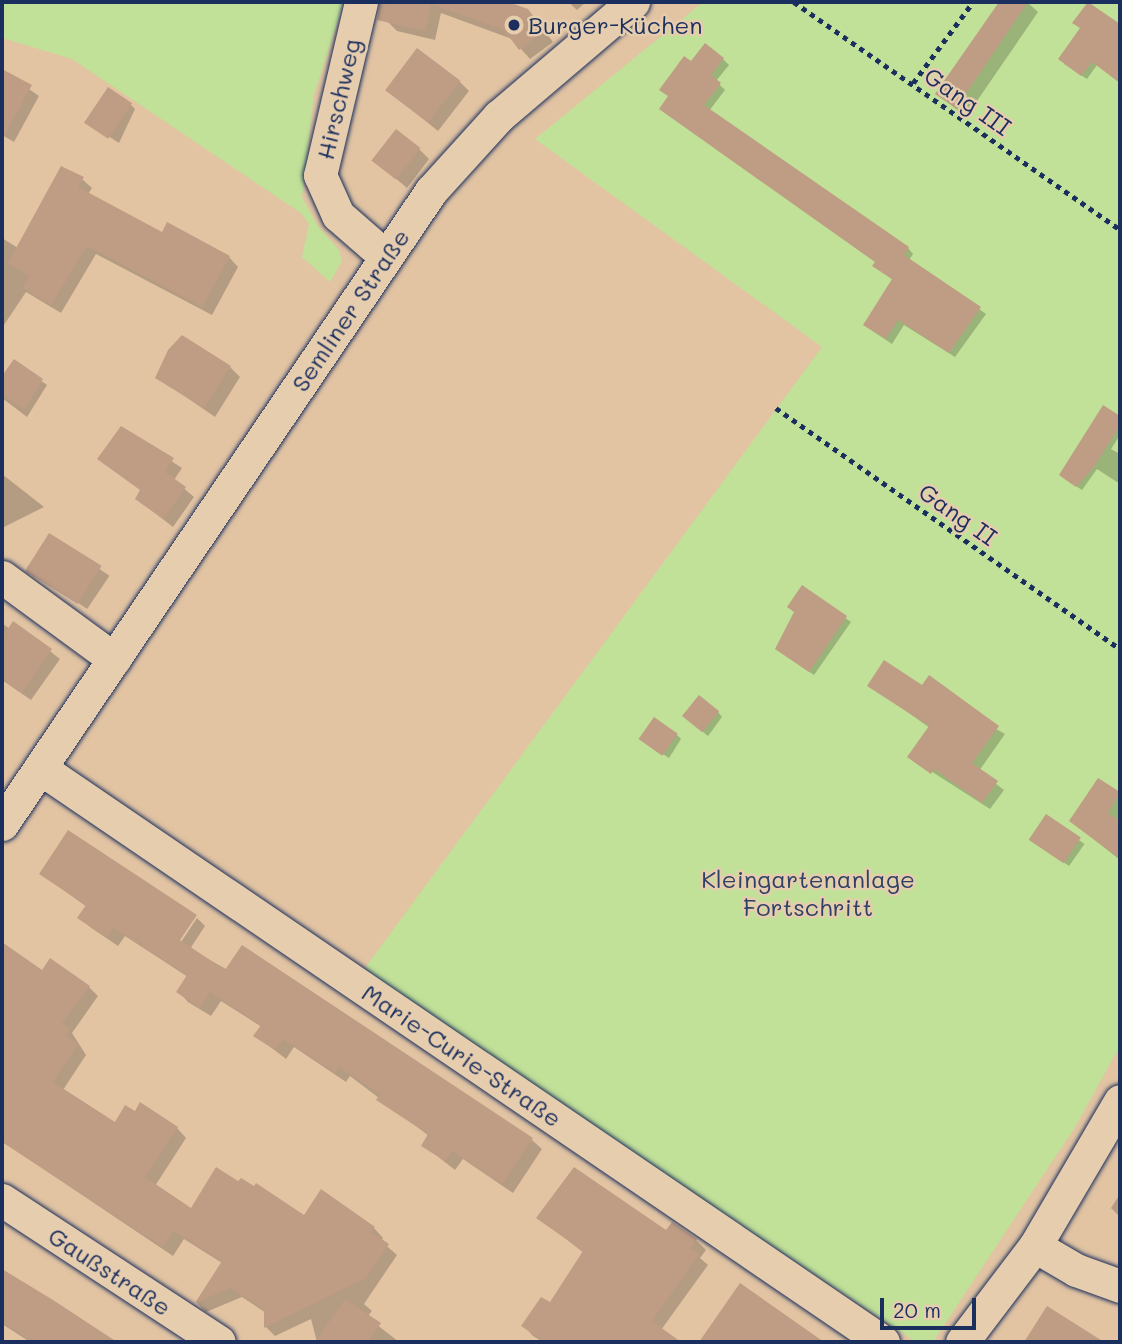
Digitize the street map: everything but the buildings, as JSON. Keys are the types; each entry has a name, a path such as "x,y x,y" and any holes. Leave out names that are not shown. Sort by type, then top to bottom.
{"street":[{"name":"Hirschweg","path":"361,2 320,176 338,215 384,256"},
{"name":"Semliner Straße","path":"2,824 384,256 432,191 499,116 633,2"},
{"path":"2,577 114,659"},
{"name":"Marie-Curie-Straße","path":"40,768 883,1342"},
{"path":"962,1342 1035,1246 1120,1101"},
{"name":"Gaußstraße","path":"2,1200 219,1342"},
{"path":"1035,1246 1076,1270 1120,1286"}],"path":[{"name":"Gang III","path":"794,2 1120,229"},
{"path":"913,83 973,2"},
{"name":"Gang II","path":"776,408 1120,649"}],"green space":[{"path":"2,2 344,2 314,95 302,197 318,226 339,250 342,261 330,282 302,257 309,224 301,213 72,59 2,38"},
{"name":"Kleingartenanlage Fortschritt","path":"703,2 1120,2 1120,1046 1075,1127 933,1342 916,1342 362,972 822,347 535,139"}],"place":[{"name":"Burger-Küchen","path":"514,25"}]}
